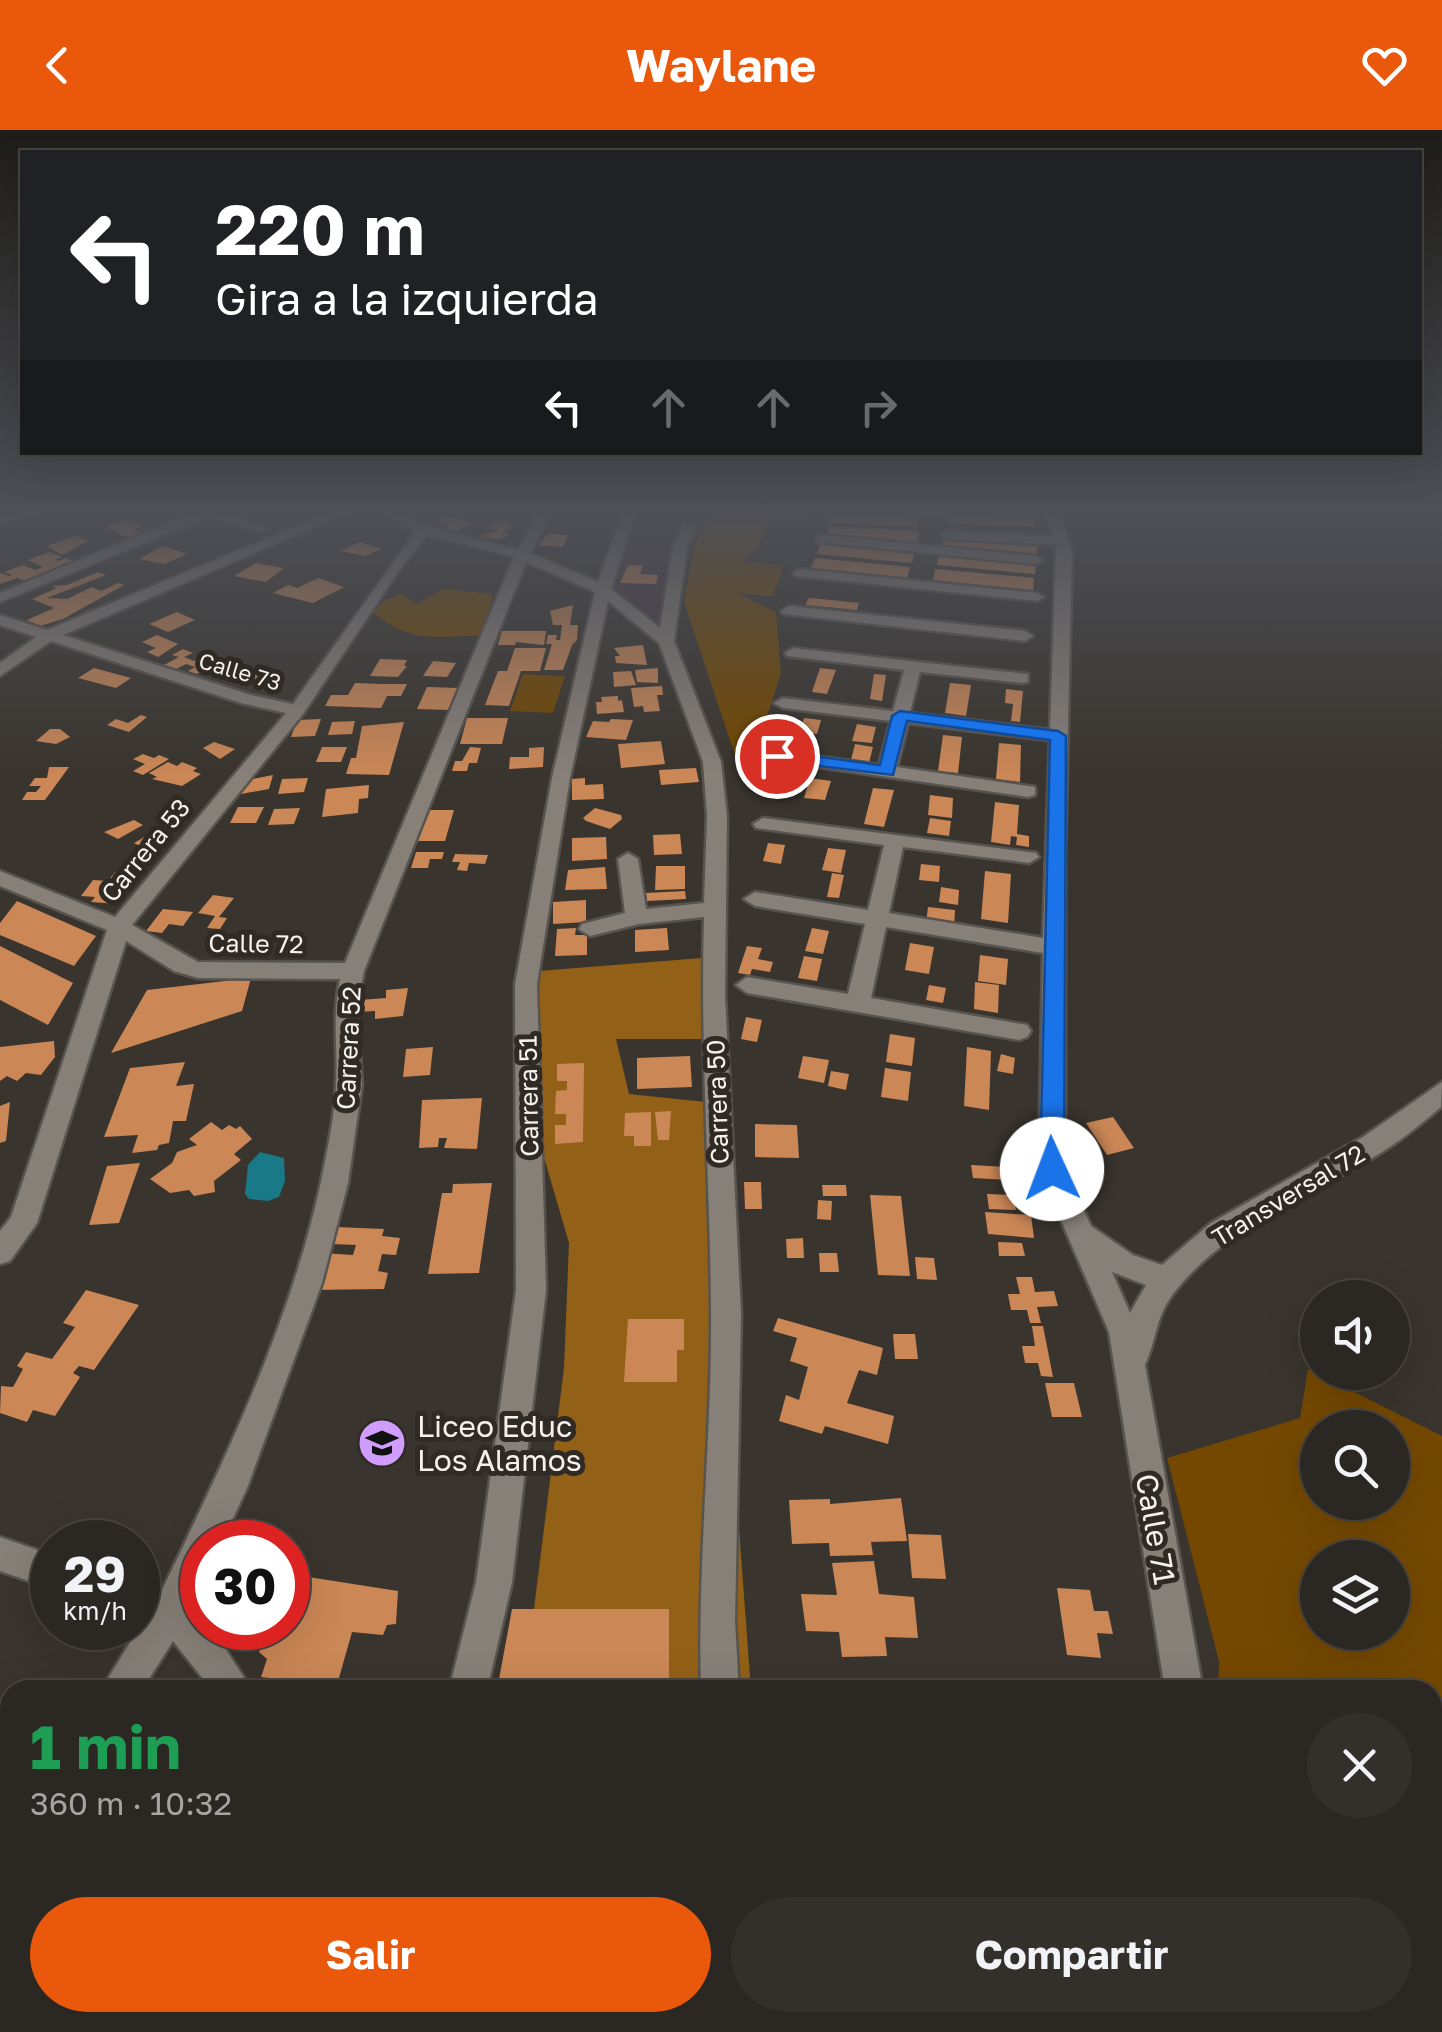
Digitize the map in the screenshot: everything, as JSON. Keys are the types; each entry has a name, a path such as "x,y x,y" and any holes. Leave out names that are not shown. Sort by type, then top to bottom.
{"street":[{"path":"0,672 49,635 141,597"},
{"name":"Carrera 53","path":"0,1252 23,1223 119,927 297,710 374,597"},
{"name":"Carrera 52","path":"215,1520 307,1283 334,1184 349,1085 345,1009 352,972 505,597"},
{"name":"Carrera 51","path":"470,1680 494,1582 531,1290 526,984 560,778 601,597"},
{"path":"611,597 666,641"},
{"name":"Carrera 50","path":"673,597 666,641 712,762 718,816 714,909 716,1107 726,1314 717,1621 720,1680"},
{"path":"887,597 1025,636"},
{"path":"914,604 916,597"},
{"path":"789,611 1037,597"},
{"path":"1061,597 1052,1169 1115,1305 1132,1367"},
{"name":"Calle 73","path":"0,620 248,700 297,710"},
{"path":"793,653 1022,678"},
{"path":"887,771 912,666"},
{"path":"783,703 1058,736"},
{"path":"777,756 1028,791"},
{"path":"763,824 1029,857"},
{"path":"858,1002 895,840"},
{"path":"628,859 636,917"},
{"name":"Calle 72","path":"0,878 119,927 182,966 198,970 352,972"},
{"path":"755,898 1054,948"},
{"path":"590,929 609,928 636,917 714,909"},
{"path":"748,985 1019,1031"},
{"name":"Transversal 72","path":"1132,1367 1146,1305 1166,1280 1249,1214 1383,1138 1442,1092"},
{"path":"1078,1232 1123,1264 1166,1280"},
{"name":"Calle 71","path":"1132,1367 1182,1680"},
{"path":"0,1554 30,1564"},
{"name":"Carrera 52","path":"160,1599 180,1574"},
{"path":"160,1611 196,1635 226,1680"},
{"name":"Carrera 52","path":"124,1680 136,1650"}],"shaded area":[{"path":"395,597 406,597 417,604 430,597 492,597 484,635 413,634 373,612"},
{"path":"618,597 667,597 661,631"},
{"path":"685,597 745,597 776,612 781,673 760,738 736,758"},
{"path":"523,674 565,676 553,713 510,711"},
{"path":"714,957 714,1039 616,1039 629,1094 725,1104 736,1488 750,1680 523,1680 564,1368 569,1243 536,1130 539,971"},
{"path":"1305,1390 1350,1390 1390,1410 1301,1410"},
{"path":"1300,1418 1300,1520 1410,1520 1410,1420 1442,1436 1442,1680 1218,1680 1219,1661 1167,1458"}],"water":[{"path":"260,1152 284,1158 285,1181 279,1197 268,1201 249,1199 245,1194 248,1165"}],"building":[{"path":"103,597 63,619 40,626 27,620 54,608 32,599"},
{"path":"288,597 325,597 313,603"},
{"path":"808,598 859,603 857,610 806,605"},
{"path":"573,605 570,625 578,625 577,640 563,670 544,670 552,644 546,644 548,635 557,635 556,640 560,640 562,625 553,625 550,611"},
{"path":"177,612 195,620 168,632 149,624"},
{"path":"502,631 546,631 544,645 498,645"},
{"path":"157,635 178,644 158,657 147,652 156,648 142,642"},
{"path":"643,645 647,665 616,663 615,656 620,656 614,648"},
{"path":"515,648 546,648 540,671 521,671 509,706 485,705 498,671 507,671"},
{"path":"183,649 193,653 184,657 194,661 202,656 226,663 220,666 225,667 215,673 204,670 197,674 188,671 195,667 186,664 176,669 164,665 179,657 172,655"},
{"path":"380,659 407,660 407,666 398,677 370,676"},
{"path":"433,661 456,663 447,677 423,676"},
{"path":"234,666 250,672 261,666 272,675 262,681 245,675 237,679 217,675"},
{"path":"94,668 131,678 116,688 78,678"},
{"path":"658,668 658,683 637,682 635,670"},
{"path":"820,668 836,670 827,694 812,692"},
{"path":"631,671 636,685 614,687 613,672"},
{"path":"874,674 886,675 882,701 870,699"},
{"path":"355,683 407,684 401,696 387,696 381,708 325,706 331,695 348,695"},
{"path":"950,683 971,685 966,716 945,713"},
{"path":"662,686 663,695 657,695 660,711 644,712 643,706 634,707 631,688"},
{"path":"427,687 459,688 450,710 417,709"},
{"path":"1006,689 1023,691 1020,722 1011,721 1013,704 1005,703"},
{"path":"618,696 624,712 597,714 596,702 602,702 601,697"},
{"path":"141,715 147,717 129,732 107,725 116,719 128,723"},
{"path":"467,718 508,718 502,744 460,744"},
{"path":"804,718 821,720 817,734 799,732"},
{"path":"321,719 315,736 291,737 297,720"},
{"path":"633,720 626,740 586,737 593,721"},
{"path":"355,721 352,734 328,735 332,722"},
{"path":"404,722 389,775 346,774 351,758 356,758 362,726"},
{"path":"857,724 876,727 872,743 852,741"},
{"path":"50,729 60,729 70,737 56,744 36,741"},
{"path":"799,734 816,737 809,754 792,752"},
{"path":"943,735 962,737 958,773 938,771"},
{"path":"661,741 665,764 621,768 618,744"},
{"path":"214,742 235,749 220,759 203,748"},
{"path":"999,743 1021,745 1020,782 996,779"},
{"path":"855,744 873,747 869,763 851,760"},
{"path":"322,747 347,747 341,762 316,762"},
{"path":"470,747 481,748 477,763 469,763 467,771 452,771 455,761 462,761"},
{"path":"544,747 543,767 509,769 510,757 529,757 529,748"},
{"path":"143,754 169,759 143,775 133,771 145,764 133,759"},
{"path":"168,762 177,766 182,762 201,774 182,786 152,779 157,777 149,773"},
{"path":"49,767 69,767 45,800 22,800 27,792 36,792 41,786 29,786 35,778 47,778"},
{"path":"696,768 699,782 661,785 659,770"},
{"path":"273,775 269,789 241,794 247,780"},
{"path":"308,778 304,792 278,794 282,779"},
{"path":"585,778 585,785 603,784 604,799 572,800 572,779"},
{"path":"810,778 831,781 825,800 804,798"},
{"path":"369,785 368,798 359,799 358,813 322,817 326,789"},
{"path":"873,788 894,790 884,827 864,824"},
{"path":"930,795 953,798 952,818 928,815"},
{"path":"995,802 1019,805 1017,834 1029,836 1029,847 1016,845 1017,837 1011,836 1010,845 991,842"},
{"path":"238,807 264,807 256,823 230,823"},
{"path":"300,808 294,824 268,825 274,809"},
{"path":"595,808 621,815 622,819 610,829 586,821 583,818"},
{"path":"423,810 454,810 445,841 413,841"},
{"path":"930,818 951,821 949,836 927,833"},
{"path":"134,820 143,825 118,839 104,832"},
{"path":"162,827 172,831 144,848 134,843"},
{"path":"680,834 682,854 654,855 653,835"},
{"path":"606,837 607,859 572,861 572,838"},
{"path":"768,843 785,845 781,864 763,861"},
{"path":"828,848 846,850 841,873 822,870"},
{"path":"416,852 444,852 442,859 430,859 428,868 411,868"},
{"path":"455,854 488,855 485,864 469,863 467,871 457,870 460,862 452,862"},
{"path":"921,864 940,866 939,882 919,880"},
{"path":"656,866 685,866 685,889 655,890"},
{"path":"605,867 607,889 565,890 568,870"},
{"path":"985,871 1011,874 1008,923 981,919"},
{"path":"115,872 141,874 118,904 91,902 95,897 81,896 93,880 108,881"},
{"path":"832,873 844,875 839,898 827,897"},
{"path":"941,887 959,890 958,905 939,902"},
{"path":"685,891 686,899 647,901 646,893"},
{"path":"213,895 234,898 219,917 227,918 220,929 207,928 215,916 198,913"},
{"path":"586,900 586,922 553,924 553,902"},
{"path":"17,901 96,936 74,966 0,935 0,923"},
{"path":"928,907 955,910 954,927 926,923"},
{"path":"163,909 193,912 183,926 169,924 162,933 146,931"},
{"path":"576,928 575,935 587,935 587,955 555,956 557,929"},
{"path":"667,928 669,950 635,952 635,930"},
{"path":"812,928 829,931 823,954 805,951"},
{"path":"910,943 934,947 929,974 905,970"},
{"path":"0,946 73,983 48,1025 0,1000"},
{"path":"747,946 762,948 758,959 773,962 770,972 752,969 750,975 738,973"},
{"path":"980,955 1008,959 1006,985 978,981"},
{"path":"804,956 822,959 817,981 798,978"},
{"path":"251,978 242,1011 111,1053 147,990"},
{"path":"975,982 999,985 998,1013 974,1009"},
{"path":"929,985 946,988 943,1003 926,1000"},
{"path":"408,988 403,1016 375,1019 375,1011 358,1012 360,1000 386,998 386,990"},
{"path":"746,1017 762,1020 757,1042 741,1039"},
{"path":"890,1034 915,1038 912,1066 886,1062"},
{"path":"54,1041 55,1057 41,1075 26,1073 17,1081 7,1076 0,1081 0,1047"},
{"path":"433,1047 430,1075 403,1077 406,1049"},
{"path":"967,1047 991,1051 989,1110 964,1106"},
{"path":"1001,1054 1015,1058 1013,1074 997,1071"},
{"path":"690,1056 692,1087 637,1089 637,1058"},
{"path":"803,1056 829,1060 824,1083 798,1078"},
{"path":"185,1062 176,1086 194,1084 186,1121 173,1121 169,1143 159,1145 157,1150 132,1153 138,1135 104,1137 130,1068"},
{"path":"584,1063 583,1142 555,1144 555,1125 566,1125 566,1114 555,1114 556,1091 567,1090 567,1081 557,1081 557,1064"},
{"path":"885,1068 911,1072 908,1101 881,1097"},
{"path":"831,1071 849,1074 846,1090 828,1086"},
{"path":"482,1098 477,1149 444,1148 447,1138 439,1138 438,1147 419,1148 422,1100"},
{"path":"10,1102 6,1141 0,1143 0,1106"},
{"path":"671,1111 669,1140 658,1140 655,1112"},
{"path":"651,1112 651,1146 634,1146 634,1136 624,1136 625,1113"},
{"path":"1113,1117 1134,1148 1107,1155 1086,1123"},
{"path":"211,1122 222,1130 229,1125 236,1129 240,1126 252,1139 234,1154 241,1160 214,1181 215,1192 194,1196 189,1190 170,1193 150,1179 172,1163 177,1152 197,1145 189,1139"},
{"path":"755,1124 797,1125 799,1158 755,1157"},
{"path":"140,1163 119,1223 89,1225 107,1166"},
{"path":"971,1165 1026,1168 1028,1181 973,1178"},
{"path":"744,1182 761,1182 762,1209 745,1209"},
{"path":"492,1183 479,1273 428,1274 442,1193 452,1193 453,1184"},
{"path":"822,1185 846,1185 847,1196 823,1196"},
{"path":"987,1194 1013,1195 1016,1210 989,1209"},
{"path":"870,1195 901,1196 910,1276 878,1275"},
{"path":"818,1200 832,1201 831,1220 817,1219"},
{"path":"985,1212 1031,1215 1034,1238 988,1234"},
{"path":"336,1227 384,1229 382,1236 400,1238 396,1255 382,1254 378,1271 388,1273 384,1289 309,1290 322,1253 353,1255 356,1245 331,1244"},
{"path":"803,1238 804,1258 787,1258 786,1239"},
{"path":"998,1242 1022,1243 1025,1256 999,1256"},
{"path":"819,1253 837,1253 839,1272 820,1272"},
{"path":"915,1257 934,1258 937,1280 917,1279"},
{"path":"1016,1277 1032,1277 1035,1292 1054,1291 1058,1306 1037,1307 1041,1323 1030,1323 1027,1310 1011,1310 1008,1294 1020,1294"},
{"path":"86,1290 139,1305 94,1370 79,1366 73,1373 80,1377 55,1416 33,1410 27,1422 0,1413 1,1386 13,1387 23,1369 17,1366 26,1352 52,1359 75,1327 63,1323"},
{"path":"778,1318 883,1348 877,1375 859,1370 847,1403 894,1416 888,1444 825,1426 822,1434 779,1421 786,1395 799,1400 808,1367 790,1361 797,1338 773,1331"},
{"path":"628,1319 684,1319 684,1350 677,1350 677,1382 624,1382"},
{"path":"1032,1326 1043,1326 1053,1377 1041,1376 1038,1363 1025,1363 1022,1346 1035,1346"},
{"path":"893,1334 915,1334 918,1359 895,1359"},
{"path":"1045,1383 1074,1383 1082,1417 1052,1417"},
{"path":"901,1498 907,1541 871,1542 873,1555 830,1556 829,1543 792,1544 789,1500 830,1499 830,1504"},
{"path":"908,1534 941,1535 946,1579 912,1578"},
{"path":"874,1561 879,1594 914,1597 918,1638 885,1637 887,1656 842,1657 839,1632 806,1631 801,1594 837,1595 832,1563"},
{"path":"310,1577 398,1591 396,1624 387,1625 383,1635 352,1632 338,1680 261,1677 267,1659 259,1652 310,1650"},
{"path":"1057,1588 1090,1590 1094,1611 1108,1611 1113,1634 1097,1633 1101,1658 1067,1655"},
{"path":"512,1609 669,1609 669,1680 499,1680"}],"place":[{"name":"Liceo Educ Los Alamos","path":"382,1443"}],"route":[{"path":"777,756 887,771 900,716 1058,736 1052,1169"}]}
